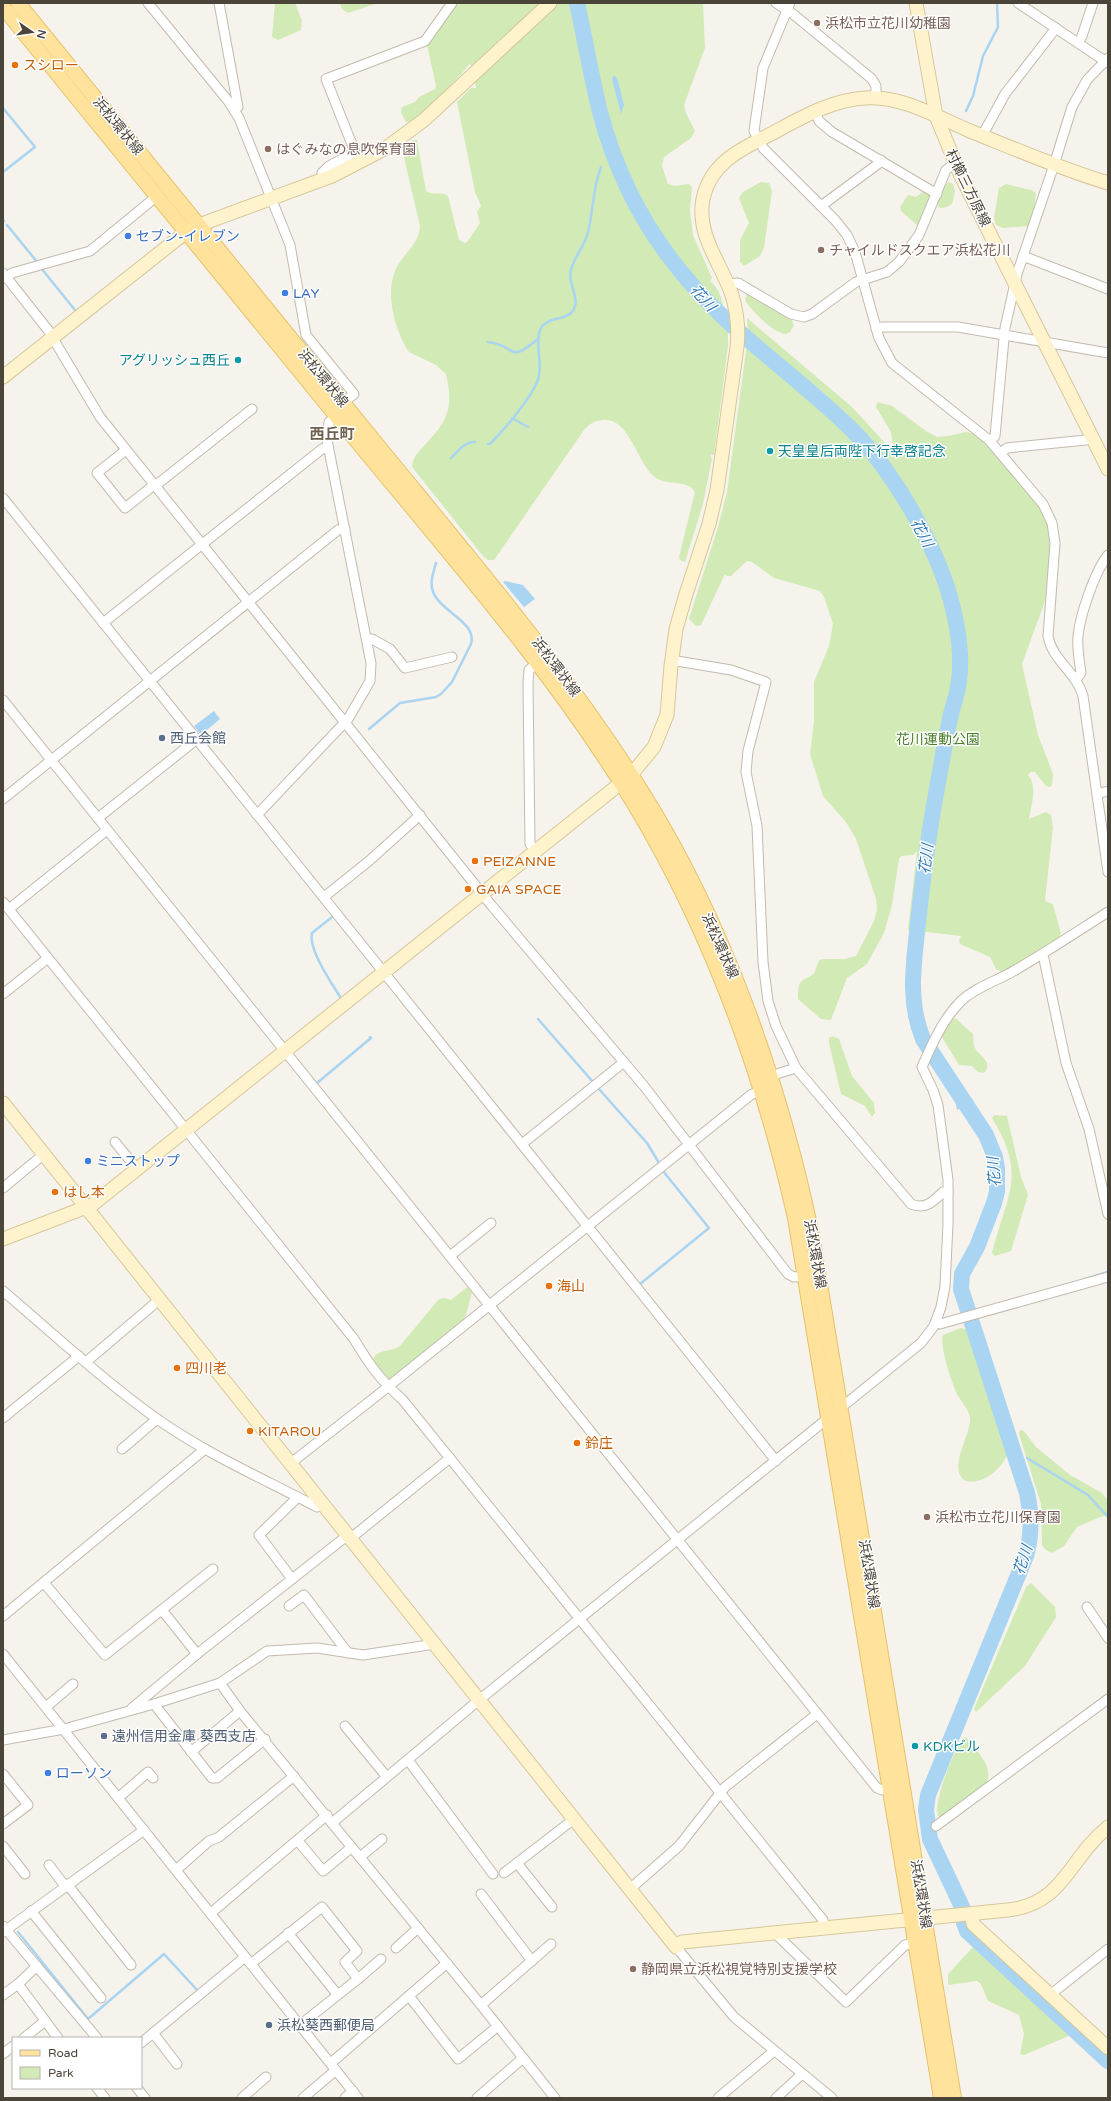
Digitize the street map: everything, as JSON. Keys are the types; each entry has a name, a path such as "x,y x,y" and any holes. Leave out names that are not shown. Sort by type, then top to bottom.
{"main road":[{"name":"浜松環状線","path":"11,6 157,196 537,663 626,779 666,834 710,921 742,997 770,1076 793,1154 808,1215 841,1408 919,1919 916,1943 941,2098"},
{"name":"浜松環状線","path":"11,6 199,225 539,644 574,691 626,779 655,841 698,926 730,1002 762,1091 786,1178 806,1276 891,1789 919,1919 954,2098"}],"street":[{"path":"148,3 234,109 243,126 292,252 306,335 354,394 343,403"},
{"path":"219,3 238,107 234,109"},
{"path":"324,178 322,173 329,166 355,152 326,78 425,42 452,3"},
{"path":"3,377 186,232 199,225 324,178 370,158 415,127 550,3"},
{"path":"776,3 788,7 872,79 876,86 876,98"},
{"name":"村櫛三方原線","path":"916,3 936,116 955,163 1108,469"},
{"path":"990,441 995,436 1005,335 1015,284 1023,256 1076,97 1087,80 1107,61 1018,3"},
{"path":"1078,43 1082,36 1093,3"},
{"path":"788,7 763,68 754,131 763,148 821,206 847,235 855,252 876,329 887,355 899,369 990,441 1037,496 1052,523 1055,543 1048,636 1051,648 1076,679 1083,696 1108,872"},
{"path":"982,136 1005,94 1056,28"},
{"path":"3,1239 87,1207 285,1052 626,779 654,747 664,726 667,715 672,660 680,612 704,541 718,490 737,344 737,315 727,284 704,232 702,221 703,200 710,179 724,161 732,154 815,112 845,101 876,98 896,101 1054,165 1108,183"},
{"path":"815,112 819,120 832,132 936,194"},
{"path":"821,206 878,164 881,160"},
{"path":"727,284 738,283 799,318 812,314 856,282 888,272 899,262 922,229 946,170 955,163"},
{"path":"157,196 90,251 5,276 53,338 92,406 126,450 483,893 624,1062 788,1274 794,1277 806,1276"},
{"path":"1023,256 1108,289"},
{"path":"876,329 882,327 949,326 1108,353"},
{"path":"126,450 97,473 125,508 252,409"},
{"path":"257,815 345,722 370,681 371,663 367,640 327,440 328,422 337,416"},
{"path":"1001,453 1007,448 1086,440 1092,437"},
{"path":"103,623 322,448 328,447"},
{"path":"3,498 776,1461"},
{"path":"3,799 338,530 345,529"},
{"path":"1076,679 1081,673 1078,643 1080,623 1098,569 1108,555"},
{"path":"367,640 372,639 390,649 405,668 452,657"},
{"path":"672,660 731,670 766,682 748,751 746,772 757,826 762,962 765,988 776,1026 796,1068 911,1204 916,1206 929,1205 943,1192 948,1192"},
{"path":"536,851 530,844 528,683 529,670 537,663"},
{"path":"3,700 877,1788 882,1790 891,1789"},
{"path":"98,818 197,739"},
{"path":"1097,794 1108,791"},
{"path":"324,898 369,862 420,815"},
{"path":"107,830 6,905 354,1340 369,1366 388,1387 402,1398 823,1920 823,1928"},
{"path":"211,1914 298,1841 330,1819 408,1760 479,1700 914,1350 928,1335 936,1322 944,1296 948,1192 938,1105 933,1090 922,1067 924,1062 948,1016 968,995 1042,954 1108,912"},
{"path":"1042,954 1066,1063 1087,1123 1108,1214"},
{"path":"3,994 48,958"},
{"path":"522,1144 624,1062"},
{"path":"770,1076 796,1068"},
{"path":"291,1463 388,1387 752,1094 762,1091"},
{"path":"3,1102 725,2008 744,2027 832,2098"},
{"path":"115,1142 137,1169"},
{"path":"3,1188 44,1154"},
{"path":"450,1256 491,1223"},
{"path":"936,1322 940,1324 1108,1277"},
{"path":"3,1291 157,1419 206,1449 317,1507 322,1502"},
{"path":"3,1418 83,1359 160,1299"},
{"path":"122,1449 157,1419"},
{"path":"3,1616 206,1449"},
{"path":"130,1710 197,1654 292,1579 450,1458"},
{"path":"292,1579 259,1535 298,1497"},
{"path":"44,1583 105,1655 213,1569"},
{"path":"289,1606 304,1595 348,1653"},
{"path":"1087,1607 1108,1638"},
{"path":"162,1610 197,1654"},
{"path":"3,1740 64,1729 154,1704 220,1683 267,1651 317,1648 363,1655 435,1644"},
{"path":"3,1655 64,1729 356,2095 345,2098"},
{"path":"220,1683 240,1711 482,2005 555,2098"},
{"path":"46,1707 72,1684"},
{"path":"936,1826 1108,1699"},
{"path":"154,1704 212,1778 217,1778 264,1739"},
{"path":"191,1752 240,1711"},
{"path":"630,1889 679,1846 720,1793 818,1714"},
{"path":"345,1726 386,1776"},
{"path":"408,1760 493,1874"},
{"path":"118,1798 148,1772 153,1778"},
{"path":"3,1774 28,1805 3,1824"},
{"path":"176,1870 209,1841 219,1837 294,1776"},
{"path":"504,1873 574,1819"},
{"path":"676,1947 682,1942 1019,1909 1039,1901 1057,1888 1087,1847 1108,1827"},
{"path":"96,2037 4,1929 144,1830"},
{"path":"360,1856 382,1839"},
{"path":"298,1841 323,1871 352,1846"},
{"path":"3,1846 25,1874"},
{"path":"517,1863 552,1907"},
{"path":"49,1865 131,1965"},
{"path":"481,1894 532,1961"},
{"path":"142,2042 248,1960 288,1933 322,1906 357,1951 345,1962 358,1979"},
{"path":"31,1911 101,1998"},
{"path":"972,1914 973,1924 1108,2048"},
{"path":"396,1948 418,1928"},
{"path":"778,1932 779,1937 846,2002 905,1945 916,1943"},
{"path":"288,1933 337,1994"},
{"path":"482,2005 551,1944"},
{"path":"1050,1995 1108,1949"},
{"path":"300,2025 382,1959"},
{"path":"303,2098 333,2066 447,1963"},
{"path":"3,1995 18,1984 37,1966"},
{"path":"18,1984 57,2037"},
{"path":"409,1996 458,2059 498,2026"},
{"path":"25,2037 45,2021"},
{"path":"153,2033 177,2064"},
{"path":"3,2054 12,2047"},
{"path":"718,2098 774,2051"},
{"path":"482,2096 523,2058"},
{"path":"776,2098 802,2074"},
{"path":"242,2098 266,2077"},
{"path":"98,2089 105,2098"},
{"path":"138,2089 145,2098"}],"green space":[{"path":"275,3 295,3 302,21 301,30 278,40 272,37"},
{"path":"340,3 378,3 348,13 342,9"},
{"path":"455,3 542,3 473,67 469,64 449,88 429,108 411,121 406,122 401,113 402,107 415,102 419,97 435,89 436,86 427,45"},
{"name":"花川運動公園","path":"558,3 703,3 705,48 684,105 686,113 695,131 691,138 664,157 662,166 668,184 675,186 689,184 692,187 690,210 693,235 712,278 710,281 720,294 728,321 748,337 747,318 852,407 894,453 891,432 876,407 877,402 892,406 926,431 937,437 966,432 975,434 986,443 1040,506 1048,524 1051,543 1045,601 1022,664 1038,735 1053,774 1052,785 1050,787 1046,786 1035,772 1031,772 1028,775 1033,785 1029,819 1046,812 1051,815 1053,827 1045,901 1053,904 1061,934 1058,939 1003,972 996,969 990,957 960,944 959,940 961,936 908,930 917,851 913,855 901,856 899,859 892,905 884,933 867,964 847,978 831,1020 821,1019 798,999 799,985 803,980 814,974 819,960 845,959 856,956 874,921 877,910 876,899 856,839 846,822 823,796 810,754 814,722 814,682 829,646 833,624 824,597 820,591 774,578 752,562 747,561 731,576 727,576 725,574 701,625 696,626 689,619 718,527 727,492 747,344 728,327 728,346 714,455 710,454 712,459 703,504 685,562 680,560 679,557 695,492 687,485 666,482 656,478 649,472 643,463 626,433 620,426 612,421 597,421 590,424 584,430 494,560 488,560 483,556 412,467 416,455 440,428 448,411 449,389 446,374 436,365 409,352 399,332 392,308 392,283 395,272 400,262 416,241 420,226 402,149 413,140 417,140 426,191 448,196 459,240 465,243 468,241 480,223 477,212 481,206 475,192 457,102 471,88 476,88 475,81"},
{"path":"761,182 769,183 772,191 764,248 760,256 744,266 740,262 740,240 749,223 739,198 743,192"},
{"path":"949,182 953,184 955,191 952,204 947,207 939,208 937,202 943,187"},
{"path":"1006,184 1031,190 1036,193 1034,211 1029,226 1003,228 996,225 994,218 999,188"},
{"path":"924,191 931,197 920,224 917,225 901,211 900,207 908,195 916,197"},
{"path":"747,293 791,319 794,325 790,332 786,334 775,330 763,321 745,301"},
{"path":"955,1018 973,1034 975,1048 987,1062 987,1069 984,1073 978,1072 972,1066 959,1065 942,1037 943,1032 951,1020"},
{"path":"833,1036 839,1039 852,1076 874,1103 875,1113 872,1117 865,1106 841,1094 829,1043 829,1038"},
{"path":"994,1115 1007,1116 1021,1177 1028,1195 1011,1251 995,1256 992,1253 1008,1201 1012,1171 1003,1138 992,1118"},
{"path":"466,1288 470,1288 472,1292 466,1315 459,1325 392,1379 386,1379 372,1363 374,1358 380,1352 400,1346 439,1299 444,1298 451,1300"},
{"path":"961,1328 968,1330 970,1333 1008,1453 997,1470 979,1481 972,1482 966,1481 961,1476 958,1469 961,1451 970,1425 970,1418 952,1382 944,1355 942,1340 943,1335"},
{"path":"1020,1430 1024,1431 1036,1447 1070,1475 1102,1493 1108,1501 1108,1516 1103,1516 1077,1527 1064,1546 1052,1553 1046,1550 1042,1545 1041,1504 1019,1434"},
{"path":"1031,1583 1055,1607 1056,1617 1025,1666 976,1712 974,1709 1026,1587"},
{"path":"963,1737 967,1738 981,1755 987,1768 987,1781 984,1788 942,1818 938,1816 937,1809 941,1788 950,1764"},
{"path":"977,1946 1071,2031 1071,2035 1024,2055 1020,2054 1024,2034 1019,2015 988,2001 981,1984 977,1981 948,1985 948,1974 973,1947"}],"water":[{"path":"614,75 617,78 624,105 621,114 612,79"},
{"path":"698,288 715,300 704,310 694,292"},
{"path":"505,581 523,585 535,599 524,607 503,582"},
{"path":"214,711 220,719 201,735 194,726"},
{"path":"919,895 923,895 926,915 922,916 913,913"},
{"path":"958,1091 973,1099 957,1110 954,1094"}],"waterway":[{"name":"花川","path":"577,3 600,112 612,151 628,189 659,243 691,284 713,307 736,329 831,410 868,447 895,484 931,547 947,587 956,621 960,657 959,680 946,740 926,853 915,953 913,996 918,1024 923,1039 986,1135 995,1157 997,1168 997,1192 977,1247 962,1274 961,1289 1027,1493 1031,1525 1026,1556 928,1795 926,1810 930,1839 963,1909"},
{"name":"花川","path":"578,6 581,3"},
{"path":"966,111 973,96 983,56 998,27 997,3"},
{"path":"3,108 35,147 3,172"},
{"name":"花川","path":"610,163 616,161"},
{"path":"488,444 496,438 518,412 526,402 537,383 540,370 538,341 540,330 543,325 552,320 567,316 574,309 576,300 570,275 574,261 587,237 596,184 601,167"},
{"path":"7,225 38,263"},
{"path":"41,268 75,310"},
{"path":"488,342 497,344 512,352 516,352 521,351 539,338"},
{"path":"512,418 528,427"},
{"path":"451,458 465,445 475,442"},
{"path":"369,729 400,703 436,697 441,694 452,682 471,644 471,636 463,622 435,596 432,588 432,575 436,563"},
{"path":"332,917 312,933 312,940 317,958 342,1000"},
{"path":"538,1019 593,1082"},
{"path":"317,1083 371,1038 370,1037"},
{"path":"598,1088 647,1143 659,1163"},
{"path":"640,1284 709,1228 663,1171"},
{"path":"1085,1279 1108,1272"},
{"name":"花川","path":"1013,1449 1018,1452"},
{"path":"1027,1458 1088,1495 1108,1517"},
{"path":"964,1923 967,1931 1108,2061"},
{"path":"18,1932 88,2019 164,1954 198,1991"}],"place":[{"name":"浜松市立花川幼稚園","path":"817,23"},
{"name":"スシロー","path":"15,65"},
{"name":"はぐみなの息吹保育園","path":"268,149"},
{"name":"セブン-イレブン","path":"128,236"},
{"name":"チャイルドスクエア浜松花川","path":"821,250"},
{"name":"LAY","path":"285,293"},
{"name":"アグリッシュ西丘","path":"238,360"},
{"name":"天皇皇后両陛下行幸啓記念","path":"770,451"},
{"name":"西丘会館","path":"162,738"},
{"name":"PEIZANNE","path":"475,861"},
{"name":"GAIA SPACE","path":"468,889"},
{"name":"ミニストップ","path":"88,1161"},
{"name":"はし本","path":"55,1192"},
{"name":"海山","path":"549,1286"},
{"name":"四川老","path":"177,1368"},
{"name":"KITAROU","path":"250,1431"},
{"name":"鈴庄","path":"577,1443"},
{"name":"浜松市立花川保育園","path":"927,1517"},
{"name":"遠州信用金庫 葵西支店","path":"104,1736"},
{"name":"KDKビル","path":"915,1746"},
{"name":"ローソン","path":"48,1773"},
{"name":"静岡県立浜松視覚特別支援学校","path":"633,1969"},
{"name":"浜松葵西郵便局","path":"269,2025"}],"district":[{"name":"西丘町","path":"332,434"}]}
